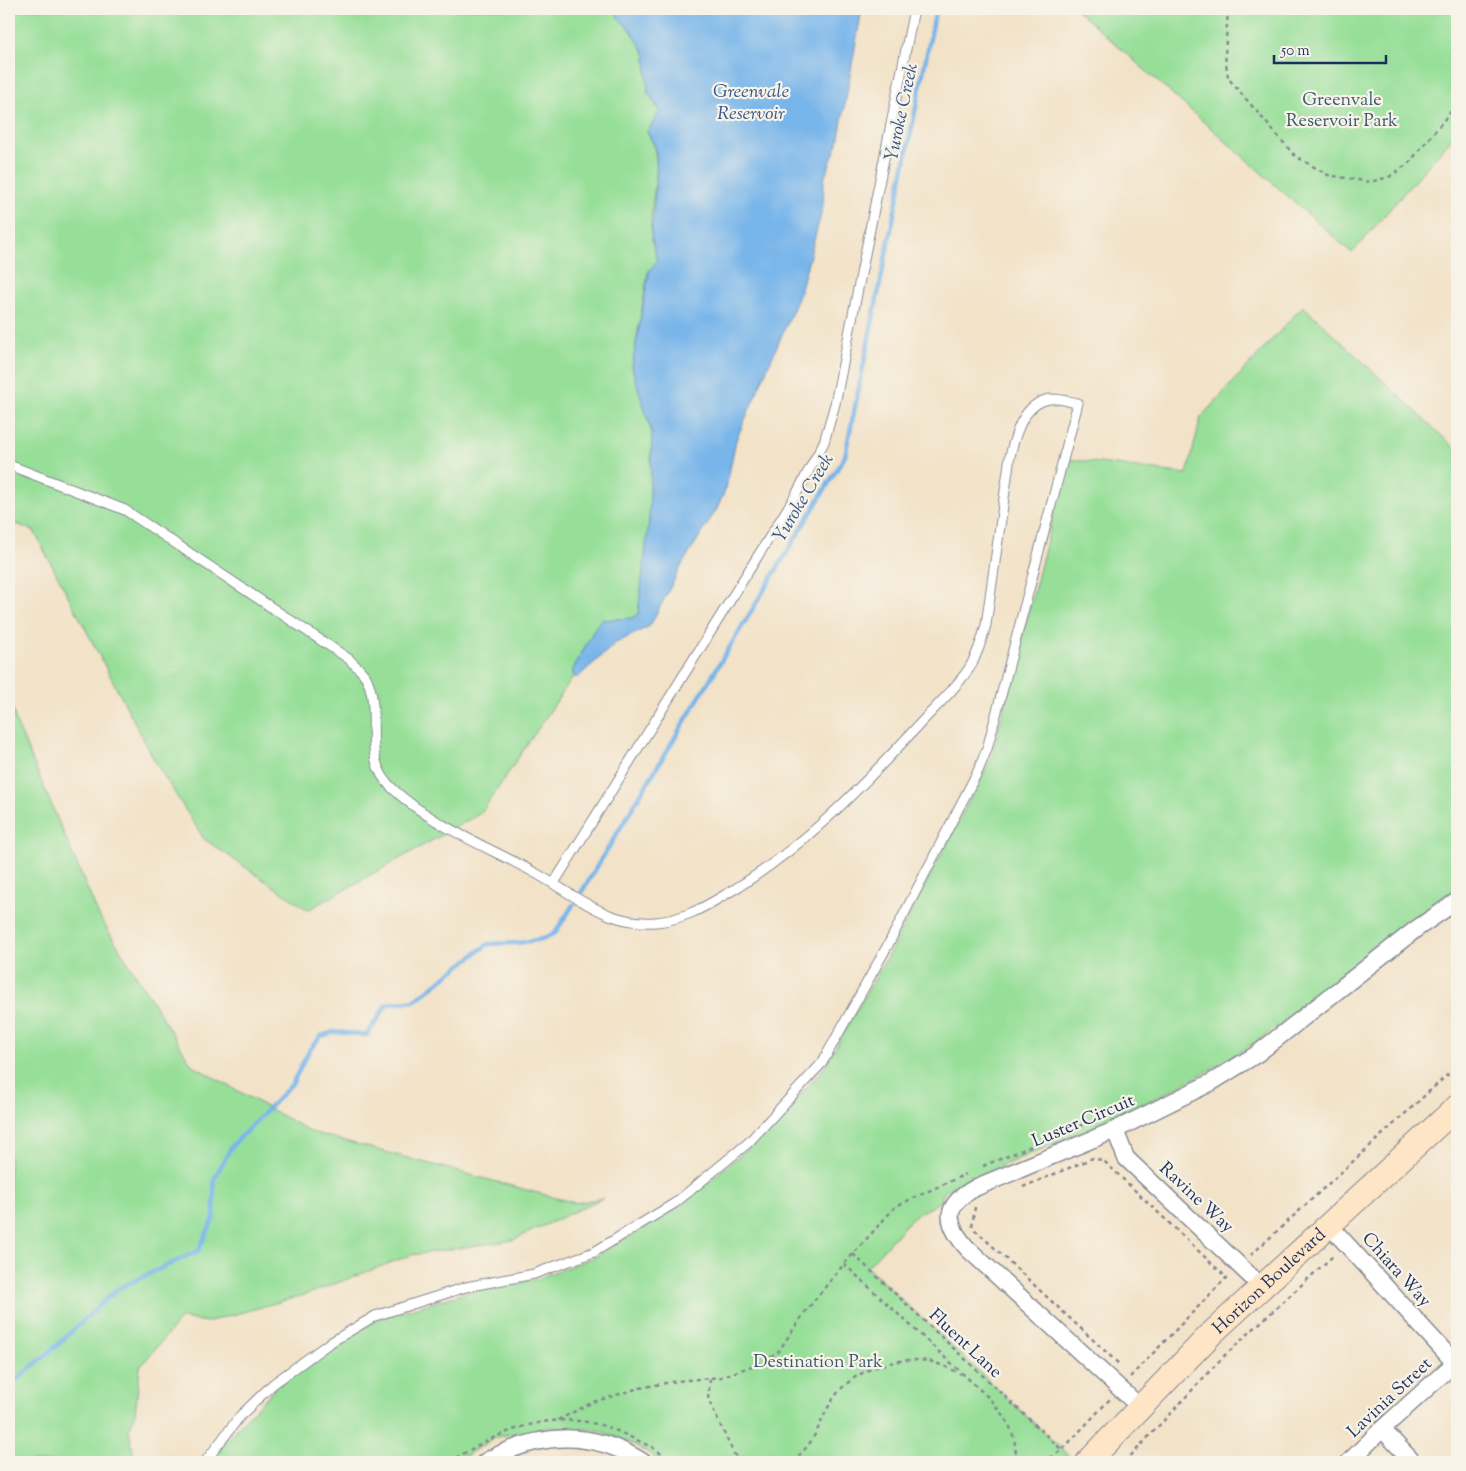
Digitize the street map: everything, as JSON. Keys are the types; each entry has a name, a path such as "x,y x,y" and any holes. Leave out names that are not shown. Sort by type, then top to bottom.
{"street":[{"name":"Luster Circuit","path":"1140,1407 968,1249 956,1233 950,1217 953,1207 960,1196 1115,1130 1212,1082 1257,1054 1416,929 1457,901"},
{"name":"Horizon Boulevard","path":"1088,1462 1261,1286 1457,1107"},
{"name":"Ravine Way","path":"1115,1130 1126,1158 1261,1286"},
{"name":"Chiara Way","path":"1329,1225 1456,1362"},
{"name":"Lavinia Street","path":"1349,1462 1382,1429 1456,1362"},
{"path":"1382,1429 1413,1462"},
{"path":"491,1461 530,1442 568,1438 602,1443 631,1454 643,1462"}],"lane":[{"path":"554,883 794,498 824,442 835,404 914,9"},
{"path":"9,465 125,510 349,659 366,677 372,698 374,751 378,771 392,788 413,805 440,822 554,883 589,906 613,916 635,922 650,922 681,917 699,910 752,879 802,842 838,809 907,738 969,669 978,652 986,625 1010,456 1022,419 1034,406 1051,399 1078,403 987,748 978,771 889,943 822,1063 748,1143 675,1203 594,1252 534,1274 466,1287 375,1316 328,1344 273,1384 240,1416 205,1462"}],"path":[{"path":"1228,9 1226,55 1228,78 1238,92 1295,156 1328,174 1370,182 1389,177 1409,163 1457,104"},
{"path":"1246,1259 1457,1066"},
{"path":"1021,1187 1093,1158 1104,1161 1227,1278"},
{"path":"976,1205 972,1214 972,1227 1124,1369"},
{"name":"Fluent Lane","path":"853,1254 1062,1450"},
{"path":"1125,1462 1223,1357 1333,1256"},
{"path":"844,1264 964,1375 1005,1417 1016,1440 1016,1462"},
{"path":"1125,1382 1232,1273"},
{"path":"793,1462 815,1435 825,1411 837,1393 871,1368 900,1362 928,1361 964,1375"},
{"path":"710,1379 708,1399 734,1454 743,1462"},
{"path":"1042,1462 1062,1450 1112,1396"},
{"path":"796,1459 800,1462"}],"green space":[{"path":"9,9 616,9 618,18 631,30 646,55 648,93 660,111 647,132 656,156 651,237 657,261 648,272 632,367 652,433 649,521 638,614 632,618 596,626 573,670 573,677 481,813 308,910 204,839 157,765 34,531 9,521"},
{"name":"Greenvale Reservoir Park","path":"1076,9 1457,9 1457,132 1352,253"},
{"name":"Destination Park","path":"1303,306 1457,450 1457,888 1422,912 1299,1012 1227,1060 1194,1079 1125,1113 948,1189 943,1194 941,1201 913,1217 867,1267 1069,1456 1064,1462 660,1462 649,1453 628,1442 597,1430 549,1427 496,1437 455,1462 210,1462 223,1443 279,1384 379,1318 469,1292 533,1280 597,1256 677,1208 755,1143 824,1068 895,943 991,759 1068,459 1187,474 1201,417"},
{"path":"9,693 16,722 99,916 192,1065 311,1132 575,1203 603,1198 513,1240 411,1255 308,1294 207,1322 181,1318 140,1367 135,1414 129,1430 133,1451 129,1462 9,1462"}],"water":[{"name":"Greenvale Reservoir","path":"616,9 862,9 838,143 824,179 823,207 799,296 736,440 726,488 717,509 683,563 650,626 616,643 578,677 573,677 573,670 601,620 632,618 638,614 649,521 652,433 632,367 649,272 657,261 651,235 657,170 655,145 647,132 660,111 648,93 646,55 631,30 618,18"}],"waterway":[{"name":"Yuroke Creek","path":"581,893 845,456 936,9"},
{"path":"9,1386 53,1349 117,1289 198,1251 214,1218 214,1179 232,1146 292,1084 310,1049 321,1036 334,1032 367,1035 387,1004 414,1001 488,944 518,943 542,939 555,933 573,905"}]}
